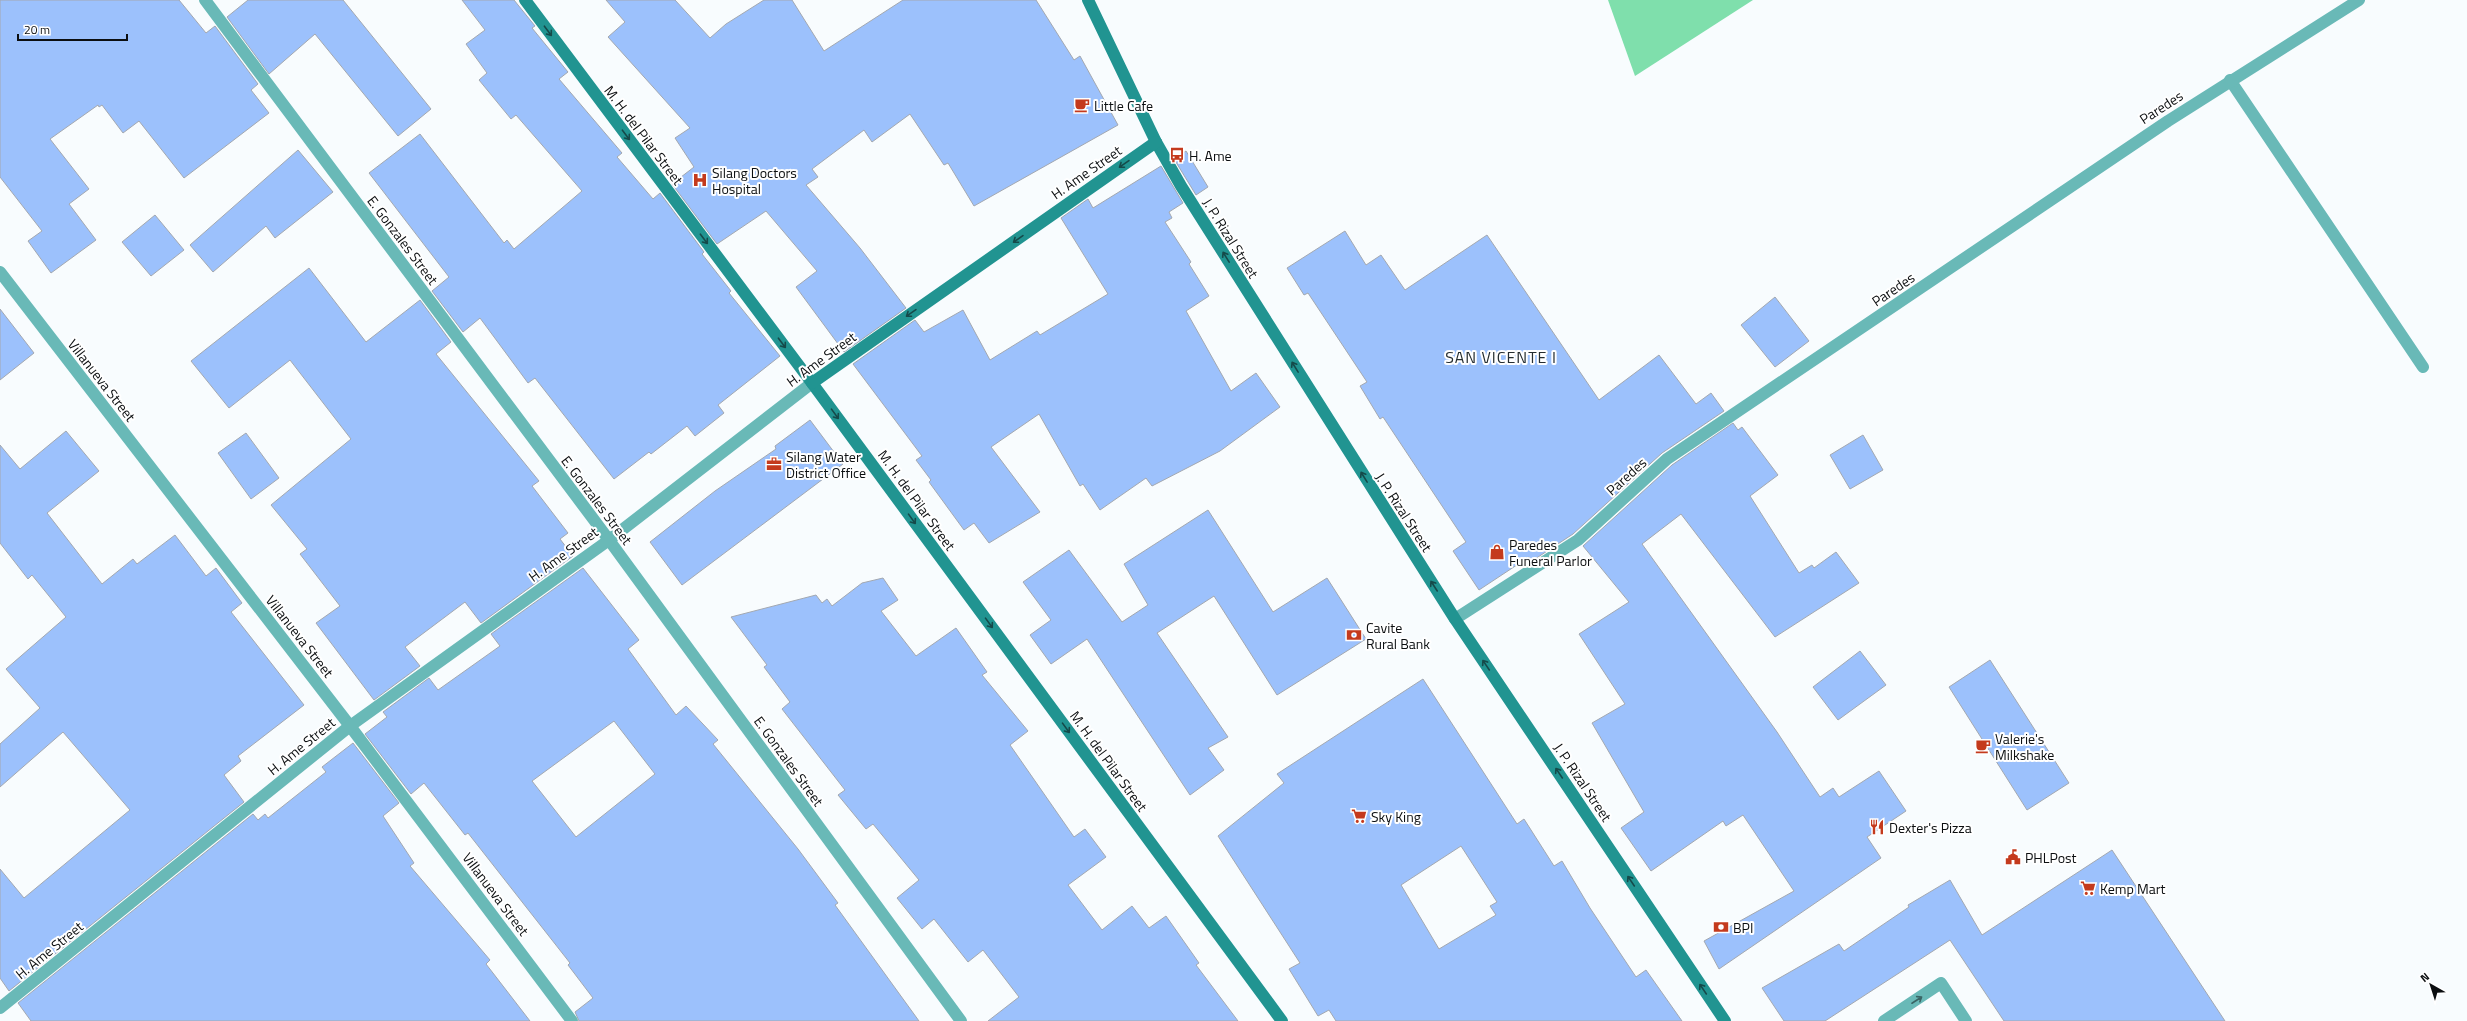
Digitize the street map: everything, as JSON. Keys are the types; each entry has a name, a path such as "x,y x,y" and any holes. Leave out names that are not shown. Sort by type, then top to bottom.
{"main road":[{"name":"M. H. del Pilar Street","path":"525,0 812,383 1282,1021"},
{"name":"J. P. Rizal Street","path":"1088,0 1156,142 1215,239 1456,619 1725,1021"},
{"name":"H. Ame Street","path":"812,383 1156,142"}],"street":[{"name":"E. Gonzales Street","path":"205,0 608,540 961,1021"},
{"name":"Paredes","path":"1456,619 1578,540 1667,459 2230,80 2359,0"},
{"path":"2230,80 2423,367"},
{"name":"Villanueva Street","path":"0,272 350,726 572,1021"},
{"name":"H. Ame Street","path":"0,1008 350,726 608,540 812,383"},
{"path":"1884,1021 1941,984 1966,1021"}],"green space":[{"path":"1608,0 1753,0 1635,76"}],"building":[{"path":"0,0 179,0 206,33 215,26 258,84 251,90 269,113 184,178 139,121 123,133 102,105 99,107 98,105 50,139 89,189 69,204 96,240 51,273 28,241 42,231 0,177"},
{"path":"248,0 343,0 431,109 398,136 315,34 269,74 227,17"},
{"path":"462,0 514,0 535,26 532,28 568,72 559,79 622,153 617,157 653,199 660,193 704,252 702,254 731,291 729,293 780,356 718,405 724,413 695,436 687,426 651,454 649,452 614,479 535,378 528,383 480,318 463,332 432,291 449,277 369,173 420,134 504,243 507,240 514,249 582,191 516,115 511,119 479,80 487,73 466,44 485,30"},
{"path":"606,0 675,0 710,38 726,24 764,0 792,0 824,51 903,0 1036,0 1074,60 1080,56 1118,125 974,206 948,163 944,165 910,114 872,142 864,130 812,169 818,177 806,185 860,248 906,308 844,352 796,287 817,271 766,211 717,244 672,184 694,167 675,138 690,128 608,37 625,22"},
{"path":"298,150 333,192 275,238 266,226 213,272 190,245"},
{"path":"1186,151 1208,187 1196,195 1174,159"},
{"path":"1161,166 1183,203 1169,212 1172,218 1165,222 1191,262 1189,264 1209,296 1186,311 1231,391 1256,373 1280,407 1220,451 1152,486 1146,478 1100,510 1083,484 1080,486 1039,414 991,447 1040,512 989,543 974,523 964,530 929,482 931,480 916,460 922,456 853,364 915,320 924,332 963,310 990,360 1037,331 1040,335 1108,294 1061,218 1088,199 1093,208"},
{"path":"155,215 184,250 151,276 122,242"},
{"path":"1345,231 1366,265 1381,255 1405,290 1487,235 1599,400 1659,355 1696,404 1711,393 1724,411 1662,453 1573,534 1532,561 1529,557 1479,590 1453,551 1466,542 1383,417 1380,419 1360,386 1367,382 1308,293 1304,295 1287,268"},
{"path":"309,268 366,342 420,300 451,342 436,354 539,481 532,486 568,533 560,539 573,556 481,623 465,602 405,647 420,666 374,700 316,623 340,606 300,554 307,549 271,505 351,439 290,360 229,408 191,361"},
{"path":"1775,297 1809,341 1775,367 1741,325"},
{"path":"0,309 34,353 0,380"},
{"path":"810,420 843,464 682,585 650,542 715,491 776,449 775,446"},
{"path":"1733,423 1738,430 1742,427 1778,475 1750,496 1799,573 1812,565 1814,568 1836,552 1859,583 1775,637 1681,514 1642,544 1777,732 1820,797 1833,788 1839,797 1879,771 1906,811 1867,837 1881,858 1719,969 1704,941 1794,891 1743,815 1726,826 1723,821 1651,871 1621,828 1644,812 1592,723 1625,704 1579,634 1629,602 1583,546 1672,465"},
{"path":"66,431 99,471 47,513 102,584 133,559 137,564 175,535 206,576 216,568 242,603 231,612 304,705 238,756 241,761 224,775 244,802 9,991 0,978 0,869 24,898 130,810 63,732 0,787 0,744 40,708 6,669 66,617 32,575 28,579 0,543 0,445 20,469"},
{"path":"246,433 279,478 251,499 218,453"},
{"path":"1863,435 1883,470 1850,489 1830,455"},
{"path":"1208,510 1273,612 1327,578 1366,639 1277,695 1214,596 1157,633 1228,737 1208,748 1224,770 1190,795 1087,639 1051,664 1030,635 1051,620 1023,582 1069,550 1122,622 1148,605 1124,564"},
{"path":"583,568 639,640 628,649 676,715 686,706 718,740 713,744 798,849 838,903 835,905 919,1021 579,1021 575,1012 593,998 568,965 570,963 468,833 465,835 424,783 411,794 365,734 387,717 383,712 429,678 438,690 500,646 491,634","holes":["614,721 655,774 576,837 532,781"]},
{"path":"883,578 898,600 881,611 916,656 956,628 987,672 982,675 1028,731 1010,745 1074,837 1085,829 1106,857 1068,885 1102,930 1132,906 1149,928 1166,916 1199,963 1196,965 1238,1021 988,1021 1019,997 983,950 968,962 934,919 922,929 897,898 919,880 873,824 866,829 838,795 845,790 782,709 790,702 764,667 767,665 731,617 816,595 822,603 827,599 832,606 862,583"},
{"path":"1860,651 1886,685 1838,720 1813,687"},
{"path":"1990,660 2069,783 2027,810 1949,687"},
{"path":"1423,679 1517,824 1524,819 1554,866 1562,861 1590,908 1636,977 1646,970 1682,1021 1336,1021 1329,1010 1318,1016 1289,969 1300,963 1218,836 1284,783 1277,774","holes":["1461,846 1497,902 1490,906 1496,915 1439,949 1401,885"]},
{"path":"353,743 399,803 383,816 414,863 410,866 490,960 486,964 530,1021 31,1021 18,1003 253,814 258,820 265,814 268,818 326,772 322,767"},
{"name":"Kemp Mart","path":"2112,850 2225,1021 2004,1021 1950,940 1825,1021 1784,1021 1762,988 1839,944 1844,951 1909,907 1908,905 1950,880 1982,935"}],"place":[{"name":"Little Cafe","path":"1082,105"},
{"name":"H. Ame","path":"1177,155"},
{"name":"Silang Doctors Hospital","path":"700,180"},
{"name":"Silang Water District Office","path":"774,464"},
{"name":"Paredes Funeral Parlor","path":"1497,552"},
{"name":"Cavite Rural Bank","path":"1354,635"},
{"name":"Valerie's Milkshake","path":"1983,746"},
{"name":"Sky King","path":"1359,816"},
{"name":"Dexter's Pizza","path":"1877,827"},
{"name":"PHLPost","path":"2013,857"},
{"name":"Kemp Mart","path":"2088,888"},
{"name":"BPI","path":"1721,927"}],"district":[{"name":"SAN VICENTE I","path":"1501,357"}]}
